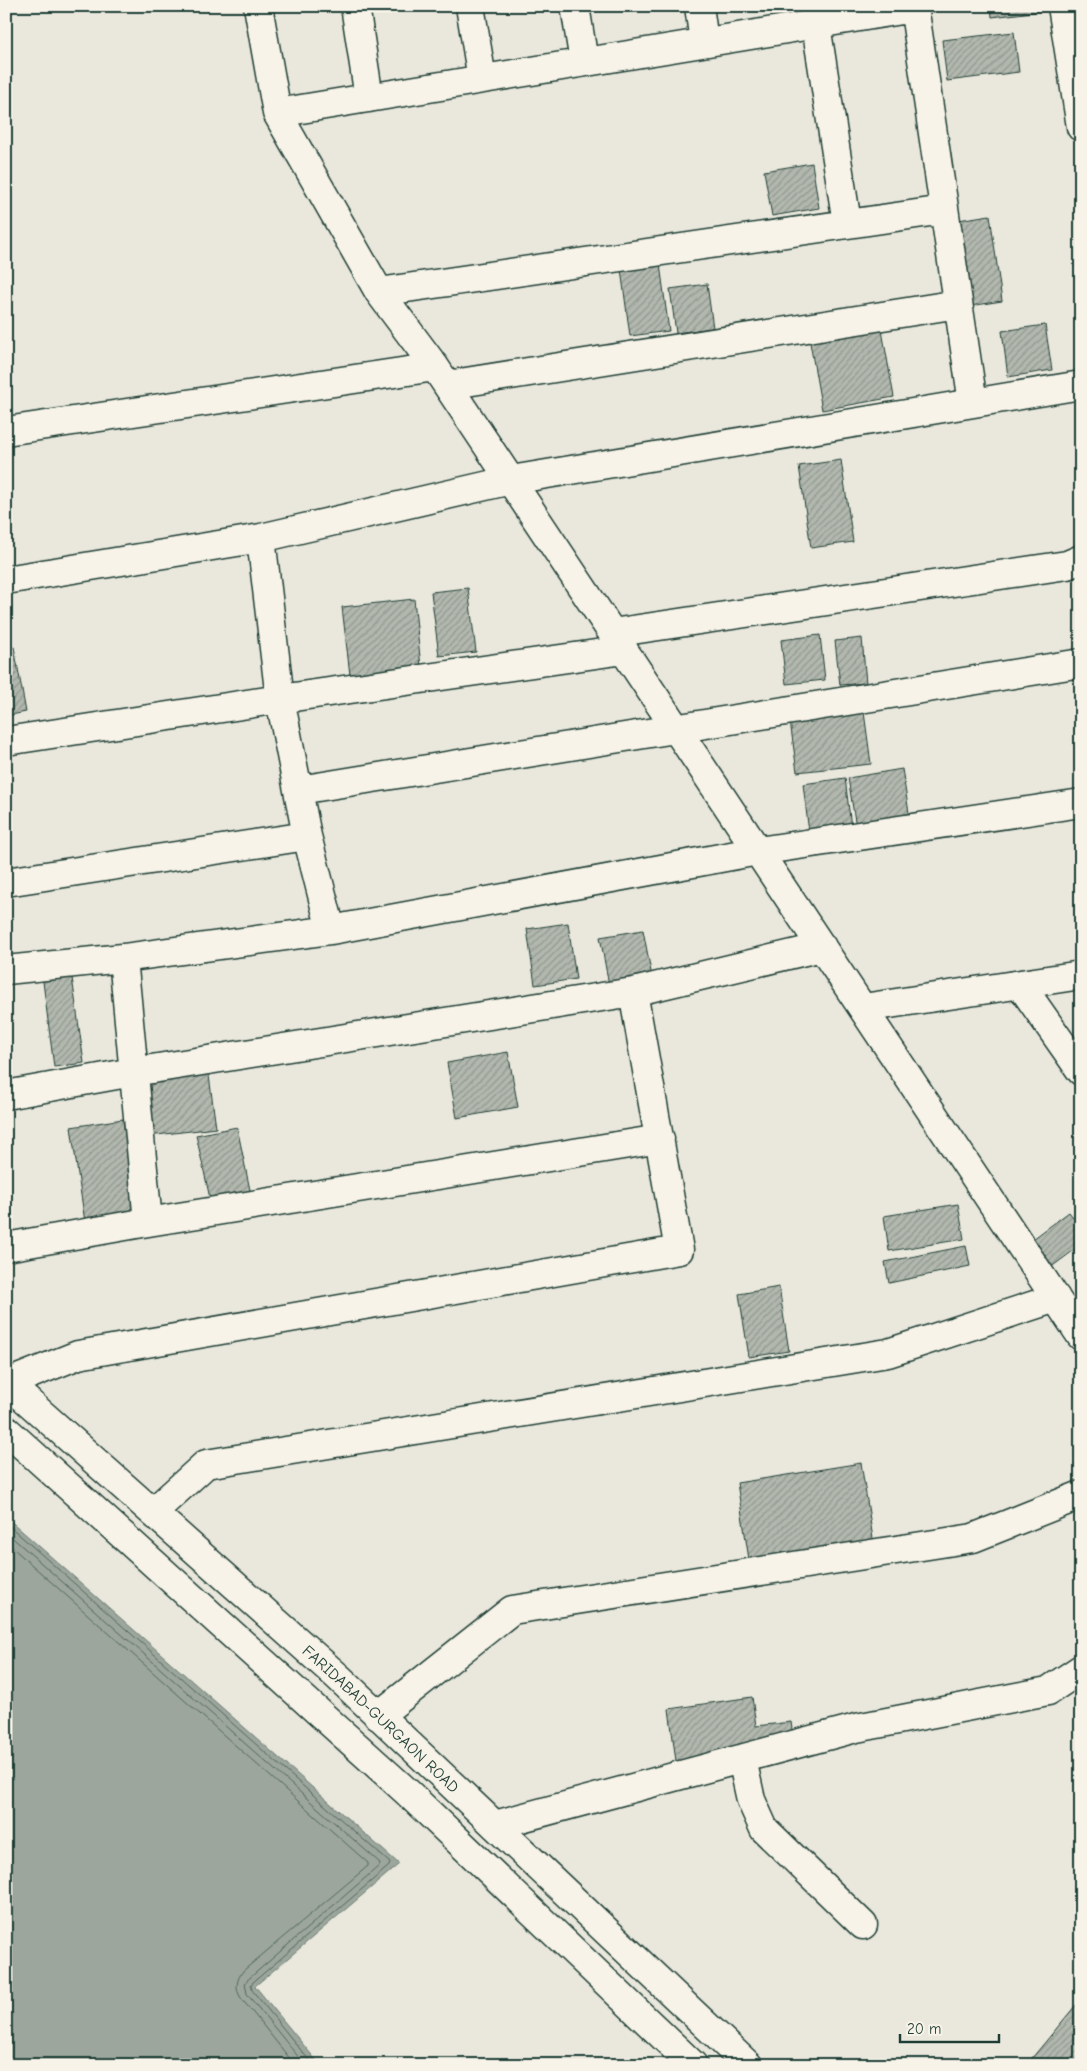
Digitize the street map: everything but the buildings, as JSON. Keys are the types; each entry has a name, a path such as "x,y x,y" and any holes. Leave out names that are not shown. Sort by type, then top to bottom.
{"street":[{"path":"258,6 277,113 379,292 441,376 511,480 1081,1336"},
{"path":"355,6 368,98"},
{"path":"470,6 482,79"},
{"path":"575,6 584,62"},
{"path":"699,6 704,42"},
{"path":"1062,6 1081,127"},
{"path":"277,113 704,42 815,15 914,7 973,403"},
{"path":"815,15 847,223"},
{"path":"379,292 944,210"},
{"path":"6,431 441,376 958,304"},
{"path":"6,580 261,538 511,480 1081,385"},
{"path":"261,538 280,699 307,836 331,930"},
{"path":"6,741 280,699 618,642 1068,564 1081,559"},
{"path":"299,790 1081,663"},
{"path":"6,970 123,958 331,930 758,852 1081,802"},
{"path":"6,882 307,836"},
{"path":"6,1095 133,1072 633,992 822,948"},
{"path":"123,958 148,1222"},
{"path":"863,1008 1081,975"},
{"path":"1020,984 1081,1072"},
{"path":"7,1382 78,1355 680,1250 633,992"},
{"path":"6,1247 148,1222 660,1139"},
{"path":"153,1512 206,1464 888,1353 1056,1298"},
{"name":"FARIDABAD-GURGAON ROAD","path":"7,1382 337,1676 748,2065"},
{"path":"6,1430 406,1791 693,2065"},
{"path":"378,1716 512,1610 973,1538 1081,1495"},
{"path":"495,1825 856,1728 1048,1691 1081,1668"},
{"path":"742,1759 750,1800 764,1828 862,1925"}],"water":[{"path":"6,1517 399,1864 255,1986 320,2065 6,2065"}]}
